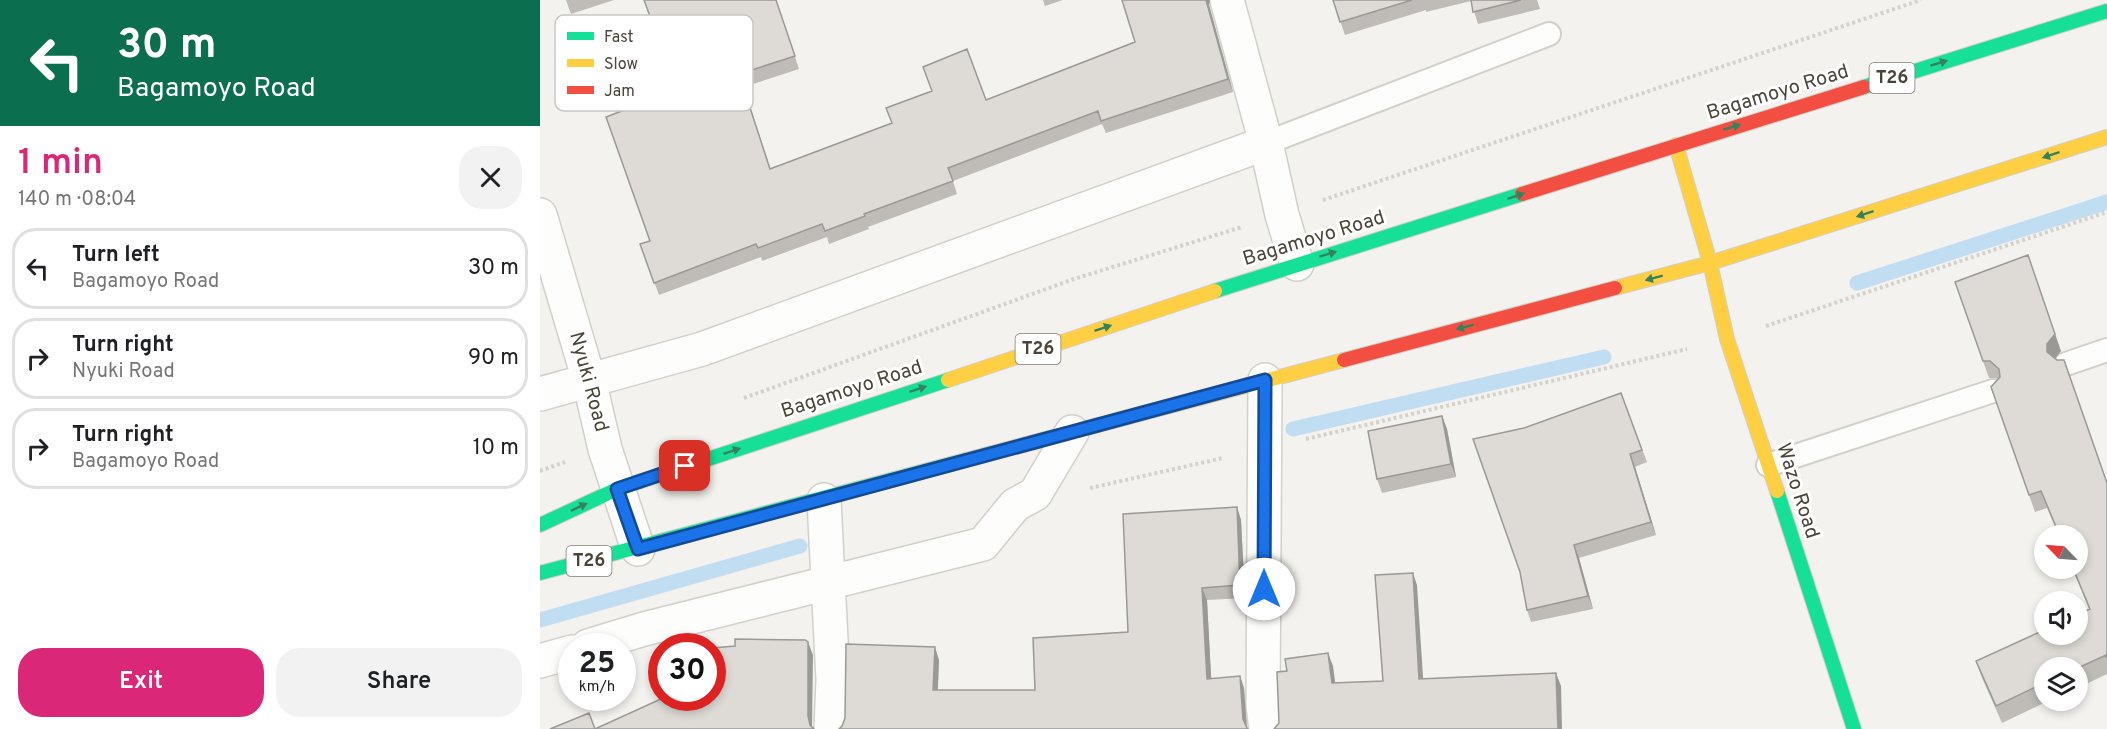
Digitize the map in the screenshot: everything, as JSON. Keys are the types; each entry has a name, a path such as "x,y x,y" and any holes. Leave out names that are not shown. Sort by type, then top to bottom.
{"main road":[{"name":"Bagamoyo Road","path":"540,525 617,489 1297,264 2107,11"},
{"name":"T26","path":"540,573 824,500 1265,380 1710,263 2107,137"},
{"name":"Wazo Road","path":"1676,145 1710,263 1727,339 1854,729"}],"street":[{"path":"1227,0 1266,143 1282,215 1297,264"},
{"path":"540,394 702,349 1266,143"},
{"name":"Nyuki Road","path":"540,215 589,380 617,489 638,549"},
{"path":"1265,380 1263,705 1266,729"},
{"path":"632,633 983,544 1015,505 1035,494 1072,432"},
{"path":"824,500 832,680 831,729"},
{"path":"540,662 558,656"}],"lane":[{"path":"1266,143 1549,34"},
{"path":"2066,364 2107,350"},
{"path":"1768,465 1993,391"}],"path":[{"path":"739,400 1074,279 1282,215 1494,141 1921,0"},
{"path":"1084,490 1727,339 2107,212"},
{"path":"540,471 605,448"}],"building":[{"path":"644,0 776,0 795,56 753,70 753,15 650,15"},
{"path":"1122,0 1206,0 1228,79 1101,121 1098,111 948,168 953,181 864,214 865,216 825,231 822,224 758,248 756,244 654,283 640,244 650,241 606,117 622,111 751,111 770,169 892,123 886,108 932,91 923,67 967,49 986,100 1135,42"},
{"path":"1333,0 1412,0 1340,22"},
{"path":"1471,0 1521,0 1473,12"},
{"path":"2028,255 2055,334 2047,344 2047,352 2057,360 2064,360 2107,483 2107,658 2106,655 2088,663 2088,657 2034,657 2034,688 1996,706 1976,661 2034,635 2034,645 2088,645 2088,610 2090,609 2088,591 2083,591 2078,579 2088,579 2088,525 2055,525 2041,491 2029,495 1991,387 2000,377 1999,369 1990,361 1983,361 1955,282"},
{"path":"1621,393 1642,450 1630,454 1651,522 1574,545 1588,596 1527,610 1520,572 1473,439 1524,428"},
{"path":"1442,416 1451,464 1377,479 1368,431"},
{"path":"1237,507 1240,585 1202,588 1207,679 1240,676 1243,719 1248,729 839,729 845,718 846,644 935,647 933,690 1035,690 1033,638 1128,632 1123,514"},
{"path":"1413,573 1419,679 1556,673 1558,729 1274,729 1279,723 1277,672 1287,671 1285,659 1328,653 1332,683 1383,681 1375,575"},
{"path":"735,639 805,640 808,642 808,716 810,725 814,729 595,729 648,705 648,711 726,711 726,647 735,646"},
{"path":"589,713 595,729 550,729"}],"waterway":[{"path":"1857,283 2107,202"},
{"path":"1293,429 1604,357"},
{"path":"540,620 800,546"}],"traffic: fast":[{"path":"1864,87 2107,11"},
{"path":"1215,291 1522,194"},
{"path":"540,525 617,489 948,380"},
{"path":"540,573 966,460"},
{"path":"1777,491 1854,729"}],"traffic: slow":[{"path":"1615,288 1710,263 2107,137"},
{"path":"1676,145 1710,263 1727,339 1777,491"},
{"path":"948,380 1215,291"},
{"path":"966,460 1344,360"}],"traffic: jam":[{"path":"1522,194 1864,87"},
{"path":"1344,360 1615,288"}],"route":[{"path":"685,466 617,489 638,549 1265,380 1264,589"}]}
